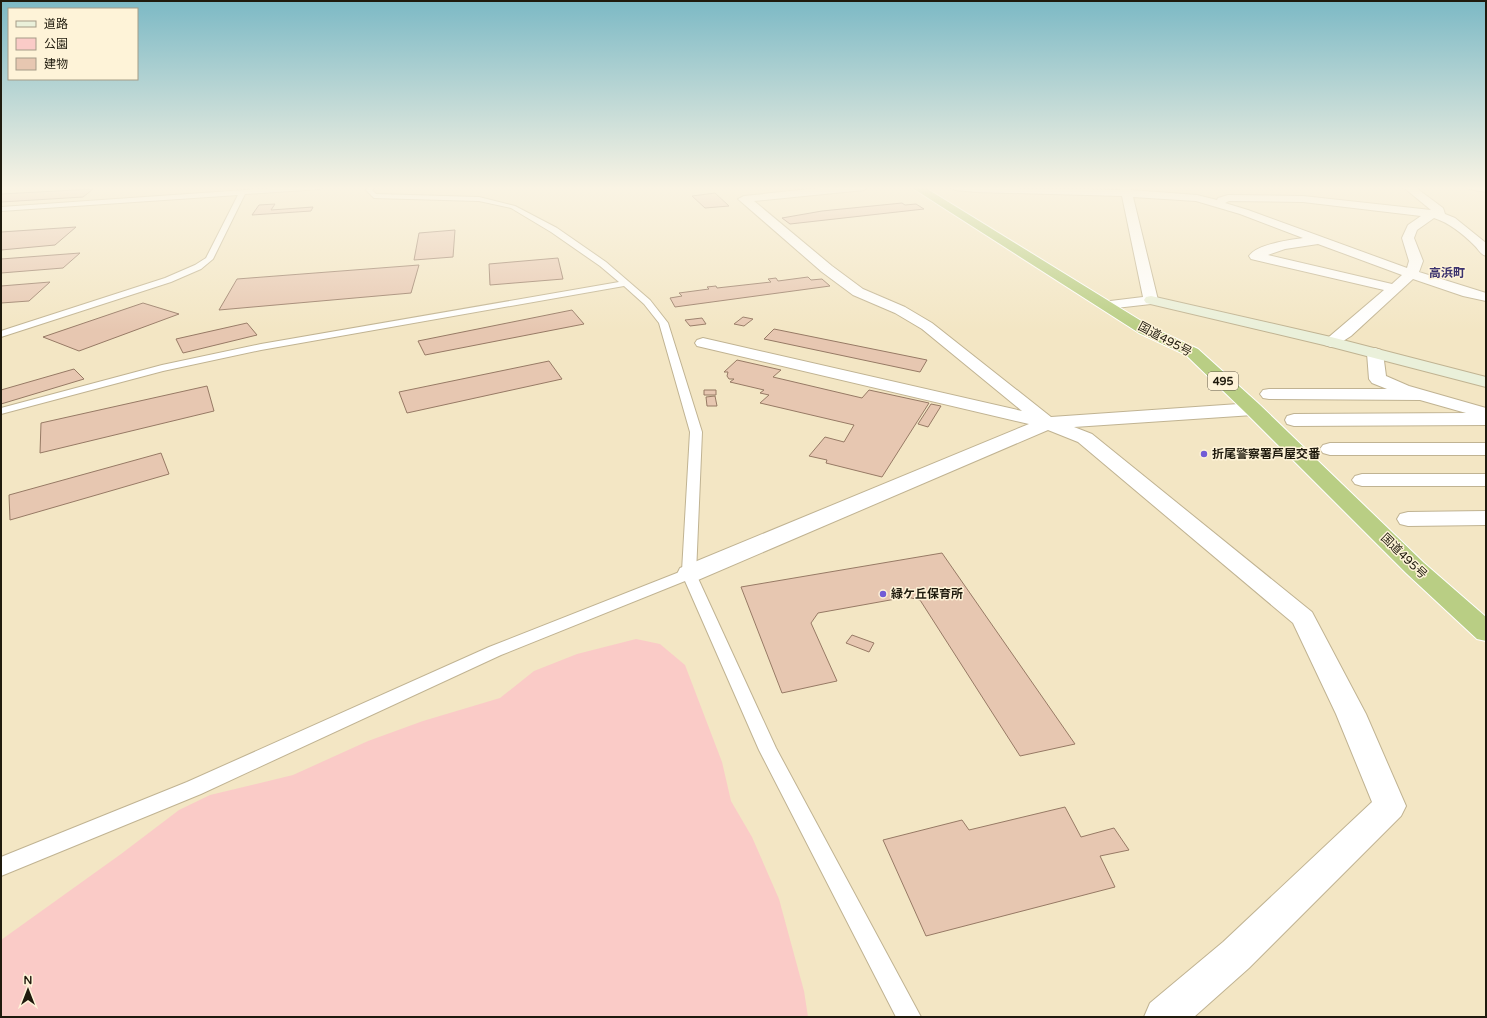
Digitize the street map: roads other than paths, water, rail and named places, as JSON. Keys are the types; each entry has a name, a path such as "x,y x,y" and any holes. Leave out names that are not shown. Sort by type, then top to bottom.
{"highway":[{"name":"国道495号","path":"993,235 1145,330 1192,352 1253,409 1415,568 1486,632"}],"street":[{"path":"786,235 827,269 858,292 900,310 927,326 1048,423"},
{"path":"1136,235 1151,300"},
{"path":"1305,235 1411,274 1468,293 1486,297"},
{"path":"1331,342 1345,333 1411,274 1416,261 1408,238 1409,235"},
{"path":"1469,235 1480,244 1486,252"},
{"path":"1320,240 1294,243 1264,251 1256,256 1396,289"},
{"path":"1107,305 1151,300 1331,342 1486,382"},
{"path":"703,343 1048,423 1085,438 1303,618 1351,714 1390,806 1236,955 1164,1017"},
{"path":"1375,353 1378,379 1402,390 1486,413"},
{"path":"1269,394 1420,395"},
{"path":"689,574 1048,423 1253,409"},
{"path":"1294,420 1486,419"},
{"path":"1330,449 1486,449"},
{"path":"1362,480 1486,480"},
{"path":"1408,519 1486,518"}],"lane":[{"path":"1,334 168,280 198,267 209,259 221,235"},
{"path":"561,235 603,264 624,284 647,302 663,322 696,432 689,574 768,750 909,1017"},
{"path":"1,411 162,368 261,347 624,284"},
{"path":"1,867 194,788 495,651 689,574"}],"place":[{"name":"折尾警察署芦屋交番","path":"1204,454"},
{"name":"緑ケ丘保育所","path":"883,594"}],"district":[{"name":"高浜町","path":"1447,273"}]}
